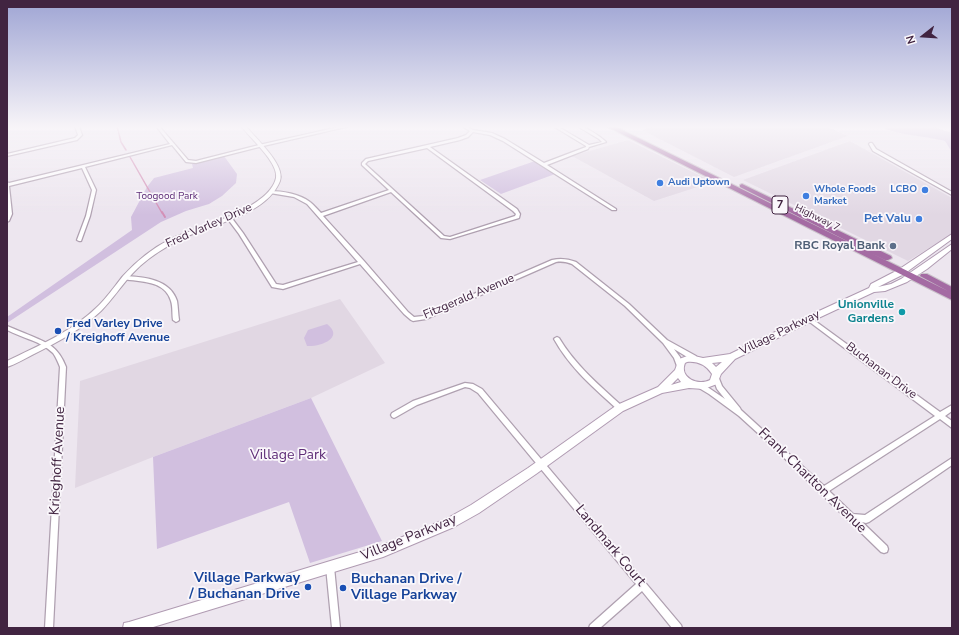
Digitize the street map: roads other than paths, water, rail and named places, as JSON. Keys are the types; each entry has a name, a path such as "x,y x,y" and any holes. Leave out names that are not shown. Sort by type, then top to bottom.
{"main road":[{"name":"Highway 7","path":"670,156 904,270"},
{"name":"Highway 7","path":"678,156 914,275 952,297"},
{"name":"Village Parkway","path":"872,290 874,286 904,270 952,236"},
{"name":"Village Parkway","path":"699,360 732,357 810,318 872,290 881,290 914,275 952,246"},
{"name":"Highway 7","path":"914,275 952,290"},
{"name":"Village Parkway","path":"716,376 720,368 729,362 732,357"},
{"path":"686,360 699,360 711,366 716,376 711,384 697,385 684,379 679,368 686,360"},
{"name":"Village Parkway","path":"661,390 664,384 674,378 679,368"},
{"name":"Village Parkway","path":"129,628 383,551 450,523 481,506 620,408 661,390 681,385 697,385"}],"street":[{"path":"7,221 10,214 7,184 125,156"},
{"path":"183,156 187,161 196,162 221,156"},
{"path":"267,156 278,168 278,180 271,192"},
{"path":"387,156 367,160 363,163 364,167 441,236 447,238 514,219 518,216 515,210 440,156"},
{"path":"528,156 614,210"},
{"path":"543,165 567,156"},
{"path":"884,156 952,194"},
{"path":"79,240 88,216 94,190 83,166"},
{"path":"320,215 392,191"},
{"name":"Fitzgerald Avenue","path":"271,192 288,194 304,200 320,215 406,313 417,319 424,318 559,259 567,260 574,263 627,305 665,341 684,354 699,360"},
{"name":"Fred Varley Drive","path":"7,364 46,344 76,326 97,310 125,278 142,261 156,250 179,238 251,208 271,192"},
{"path":"229,218 241,233 274,286 283,287 362,262"},
{"path":"125,278 156,282 162,286 174,300 176,320"},
{"name":"Buchanan Drive","path":"810,318 952,425"},
{"name":"Krieghoff Avenue","path":"7,328 46,344 60,357 63,367 49,628"},
{"path":"557,339 567,356 620,408"},
{"name":"Fitzgerald Avenue","path":"665,341 677,358 679,368"},
{"name":"Frank Charlton Avenue","path":"716,376 719,387 741,414"},
{"name":"Landmark Court","path":"394,415 415,403 465,385 471,386 480,391 678,628"},
{"name":"Frank Charlton Avenue","path":"697,385 711,392 741,414 884,549"},
{"path":"823,491 952,408"},
{"path":"851,518 866,519 952,462"},
{"path":"330,567 336,628"},
{"path":"593,628 642,585"}],"waterway":[{"path":"130,157 162,213"},
{"path":"162,212 165,217"}],"place":[{"name":"Audi Uptown","path":"660,183"},
{"name":"LCBO","path":"925,190"},
{"name":"Whole Foods Market","path":"806,196"},
{"name":"Pet Valu","path":"919,219"},
{"name":"RBC Royal Bank","path":"893,246"},
{"name":"Unionville Gardens","path":"902,312"},
{"name":"Fred Varley Drive / Kreighoff Avenue","path":"58,331"},
{"name":"Village Parkway / Buchanan Drive","path":"308,587"},
{"name":"Buchanan Drive / Village Parkway","path":"343,588"}],"park label":[{"name":"Toogood Park","path":"167,197"},
{"name":"Village Park","path":"288,456"}]}
